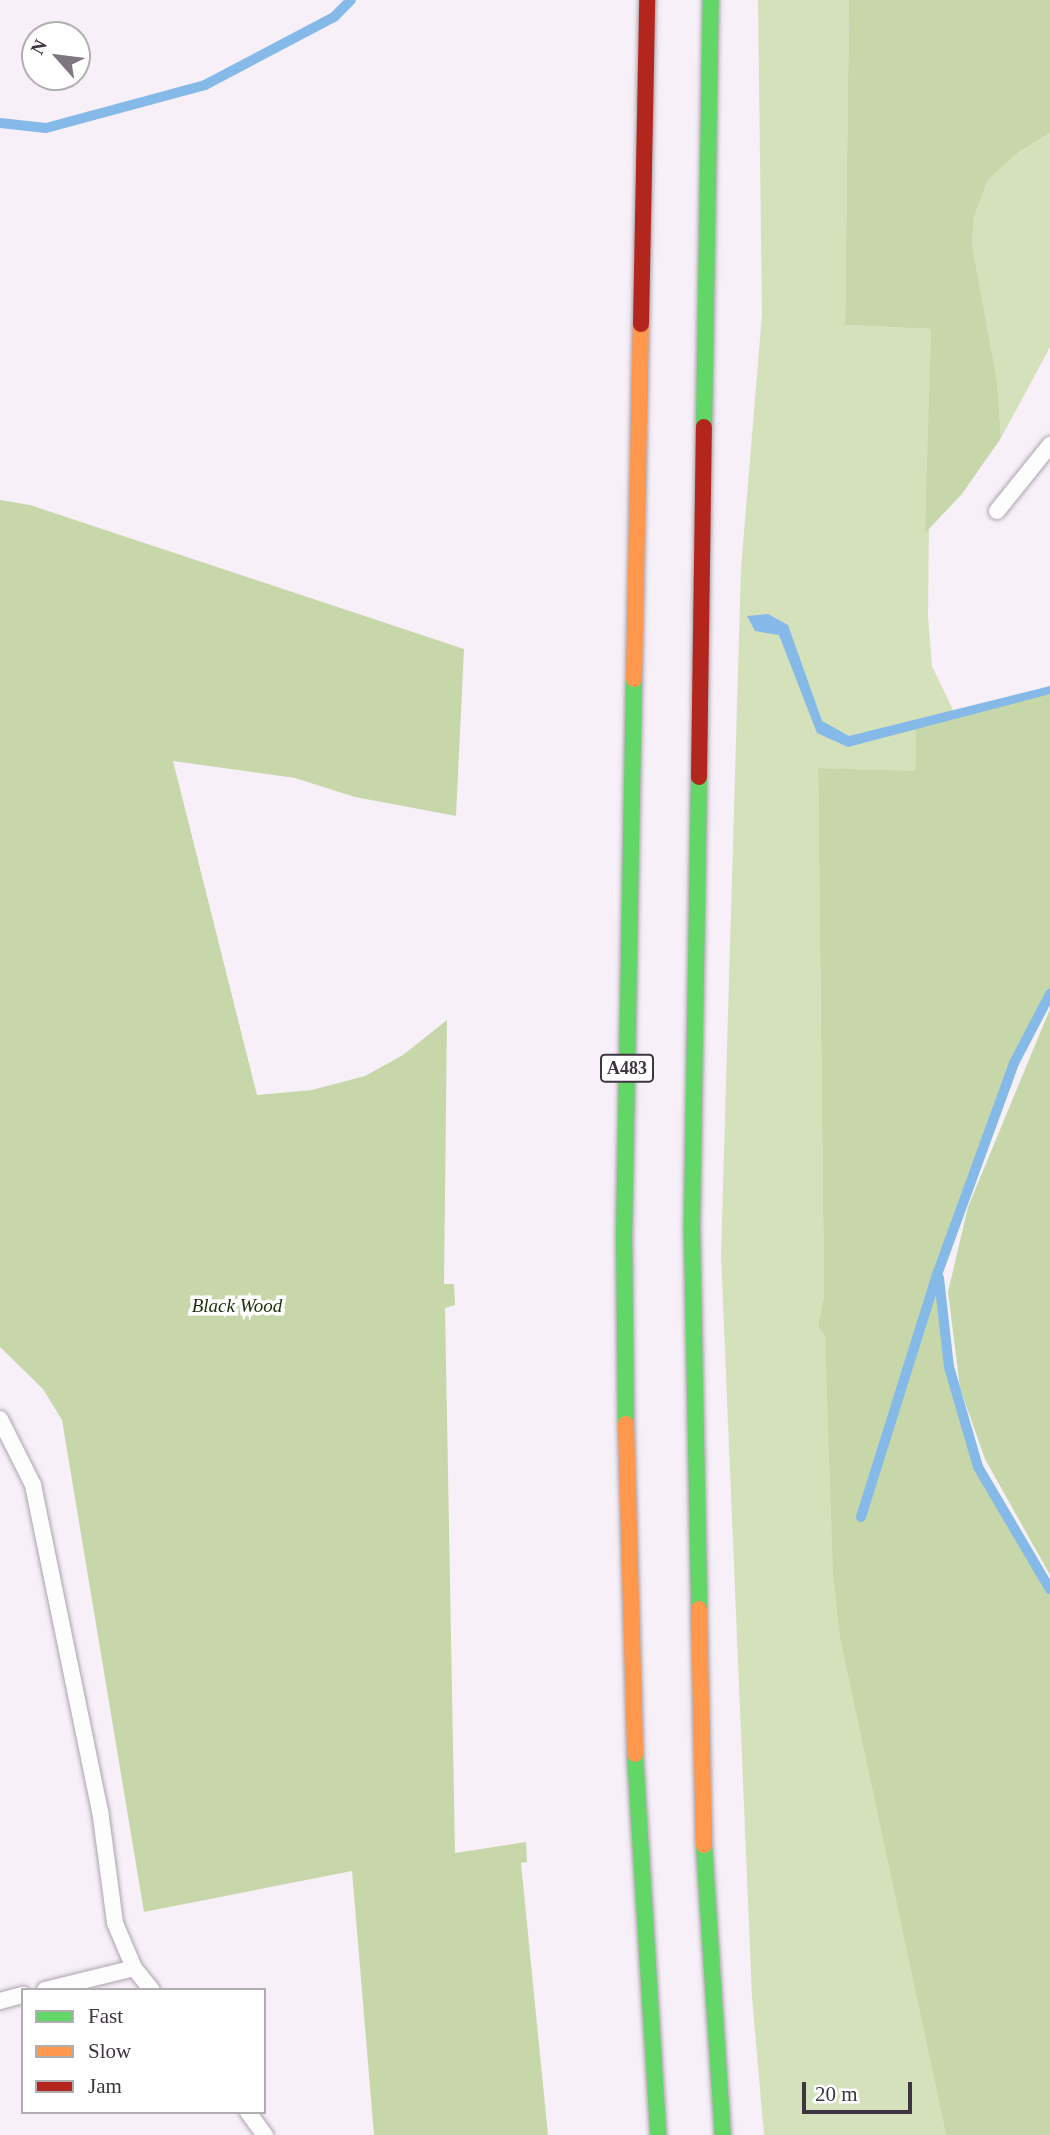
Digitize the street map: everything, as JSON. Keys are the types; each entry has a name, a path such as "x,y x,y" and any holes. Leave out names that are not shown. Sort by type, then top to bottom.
{"highway":[{"name":"A483","path":"647,0 624,1236 628,1573 641,1919 658,2135"},
{"path":"710,0 692,1231 705,1921 723,2135"}],"lane":[{"path":"997,511 1050,445"},
{"path":"0,1419 33,1485 100,1810 115,1923 134,1968 150,1988"},
{"path":"54,1988 134,1968"},
{"path":"0,2001 21,1996"},
{"path":"249,2114 265,2135"}],"green space":[{"path":"758,0 849,0 845,325 931,329 928,616 932,666 953,710 916,729 915,772 818,768 824,1298 818,1327 825,1334 840,1639 946,2135 764,2135 752,1997 721,1255 741,569 762,314"},
{"path":"849,0 1050,0 1050,133 1020,151 988,180 974,217 972,245 997,380 1001,438 962,494 925,533 931,329 845,325"},
{"path":"1050,133 1050,347 1001,438 997,380 972,245 974,217 988,180 1020,151"},
{"name":"Black Wood","path":"0,500 30,505 464,649 456,816 355,797 295,778 173,761 257,1095 312,1090 365,1076 403,1055 447,1020 444,1284 454,1284 455,1305 445,1308 455,1853 526,1842 527,1862 521,1863 548,2135 374,2135 352,1871 144,1912 62,1420 43,1389 0,1347"},
{"path":"1050,692 1050,994 1014,1063 938,1272 949,1367 978,1467 1050,1589 1050,2135 946,2135 840,1639 833,1573 825,1335 818,1327 824,1297 818,768 915,771 916,730 912,729"},
{"path":"1050,1009 1050,1575 985,1459 960,1388 948,1292 968,1207"}],"water":[{"path":"768,614 788,625 822,721 849,736 1050,686 1050,694 848,747 817,733 779,635 755,631 747,616"}],"waterway":[{"path":"0,123 46,128 205,85 334,17 351,0"},
{"path":"861,1517 938,1272 1014,1063 1050,994"},
{"path":"939,1278 949,1367 978,1467 1050,1589"}],"traffic: fast":[{"path":"704,427 711,0"},
{"path":"626,1424 624,1236 634,679"},
{"path":"699,777 692,1231 699,1609"},
{"path":"635,1754 658,2135"},
{"path":"704,1845 723,2135"}],"traffic: slow":[{"path":"634,679 641,324"},
{"path":"626,1424 635,1754"},
{"path":"699,1609 704,1845"}],"traffic: jam":[{"path":"641,324 647,0"},
{"path":"699,777 704,427"}]}
